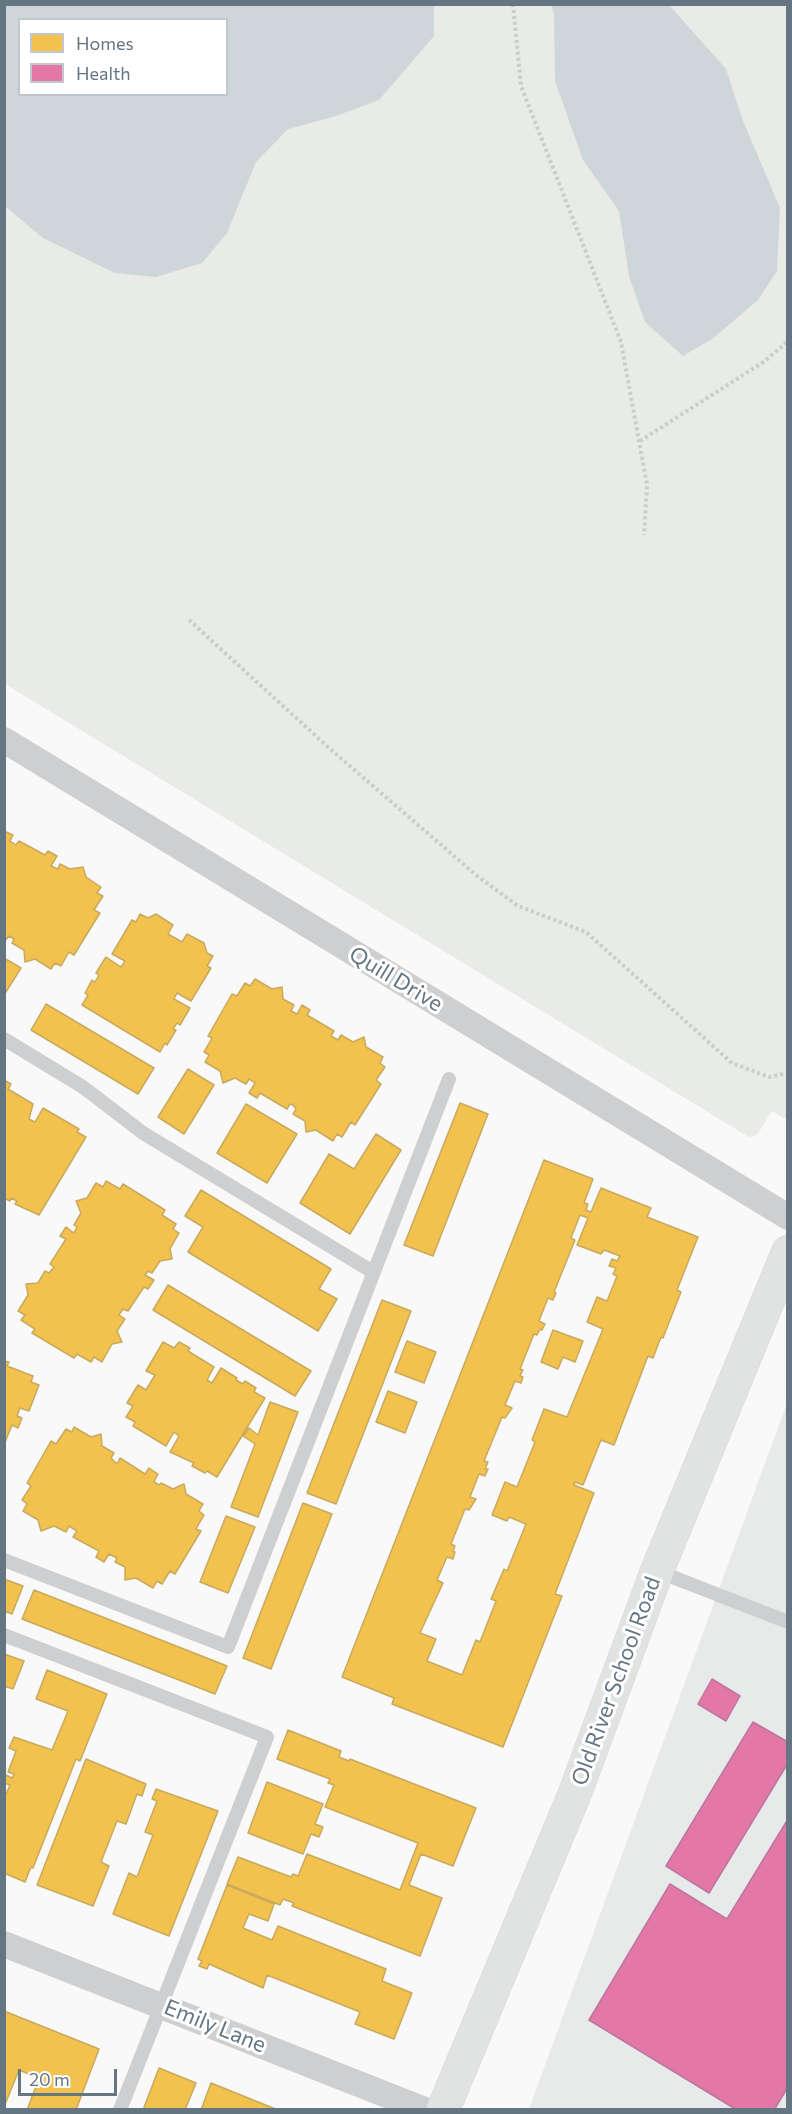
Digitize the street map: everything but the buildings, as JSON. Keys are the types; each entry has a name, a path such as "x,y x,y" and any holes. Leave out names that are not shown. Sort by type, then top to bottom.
{"main road":[{"name":"Old River School Road","path":"443,2109 574,1793 657,1570 788,1252"}],"street":[{"name":"Quill Drive","path":"4,741 788,1217"},
{"name":"Emily Lane","path":"4,1944 425,2109"}],"lane":[{"path":"4,1039 83,1087 143,1133 373,1272"},
{"path":"4,1560 228,1647 449,1079"},
{"path":"657,1570 788,1622"},
{"path":"4,1635 267,1737 120,2109"}],"path":[{"path":"513,4 521,86 621,342 647,485 644,535"},
{"path":"640,441 765,361 788,341"},
{"path":"189,620 329,748 476,875 518,906 586,932 732,1063 769,1077 788,1073"}],"shaded area":[{"path":"4,5 787,5 786,1119 772,1111 757,1135 749,1137 5,684"},
{"path":"5,5 434,5 434,36 379,100 336,116 288,129 256,162 227,233 202,263 156,277 115,273 43,238 5,206"},
{"path":"551,5 669,5 726,69 743,121 780,208 777,271 758,300 712,339 683,356 645,322 629,276 619,211 583,160 555,81 554,14"},
{"path":"787,1403 787,2109 529,2109"}]}
